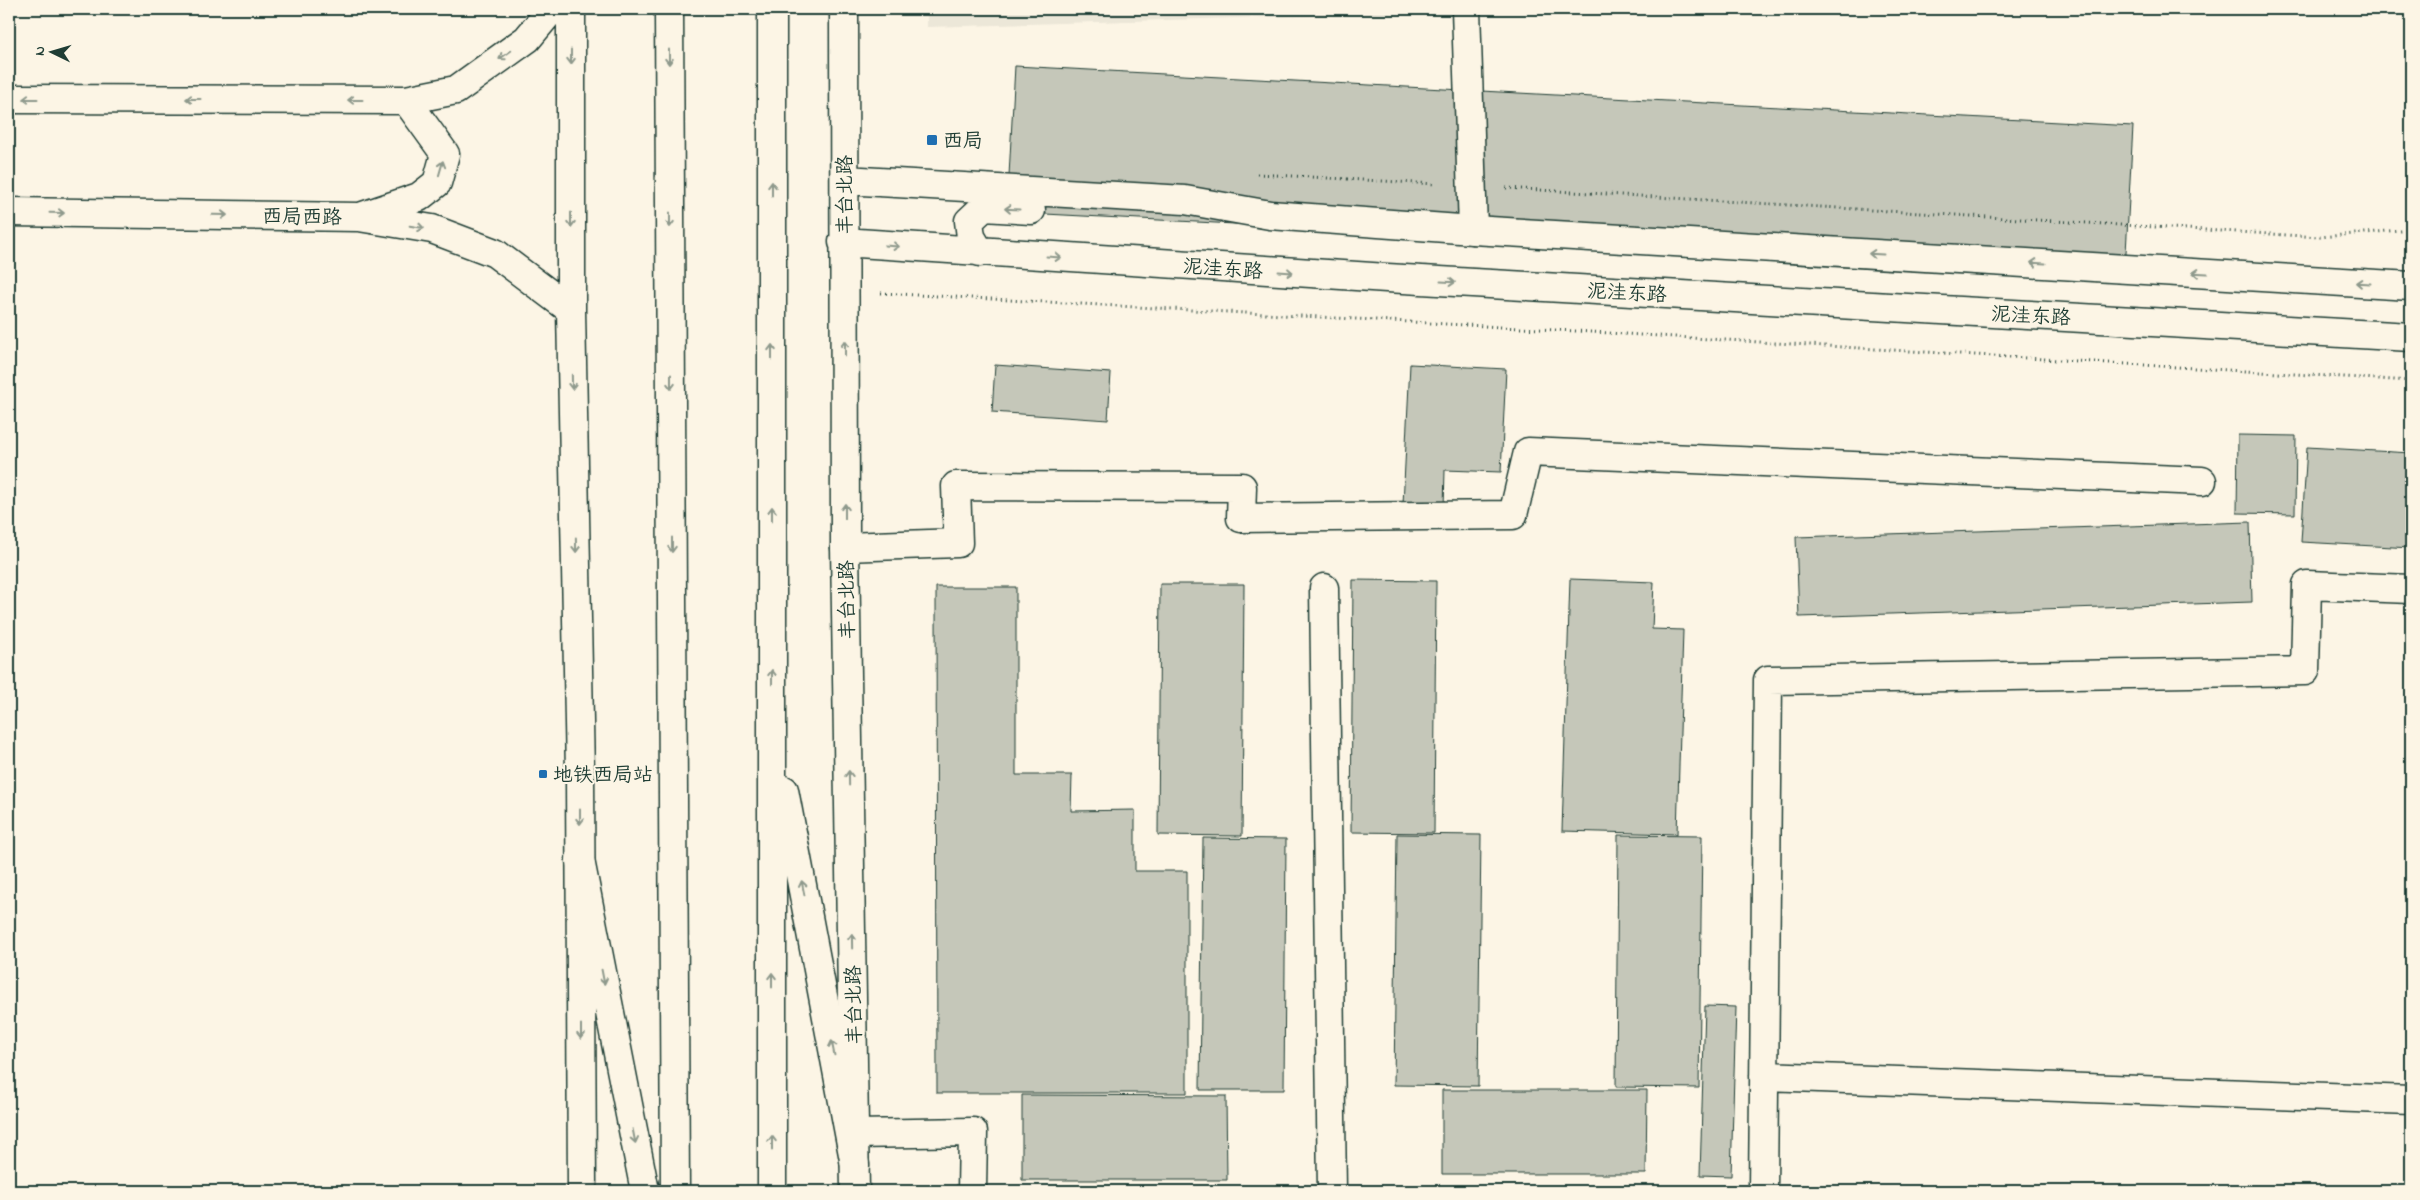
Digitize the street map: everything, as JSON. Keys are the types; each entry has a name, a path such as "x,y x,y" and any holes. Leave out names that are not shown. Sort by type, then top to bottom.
{"main road":[{"path":"9,99 406,100 456,90 527,39 552,9"},
{"path":"571,9 571,310 580,860 582,1191"},
{"path":"669,9 675,1191"},
{"path":"772,9 772,1191"},
{"name":"丰台北路","path":"844,9 845,547 855,1191"},
{"path":"1466,9 1473,230"},
{"path":"359,217 419,197 437,183 445,154 406,100"},
{"path":"845,180 1185,200 1270,215"},
{"path":"980,252 971,236 969,221 984,207 1182,217 1270,215 1473,230 2411,286"},
{"name":"西局西路","path":"9,212 359,217 432,229 495,252 571,310"},
{"name":"泥洼东路","path":"843,242 1387,278 2411,336"},
{"path":"845,547 958,543 956,486 1242,487 1241,518 1513,514 1528,452 2202,481"},
{"path":"1763,1191 1768,680 2304,671 2307,585 2411,589"},
{"path":"1324,588 1332,1191"},
{"path":"772,726 855,1165"},
{"path":"580,860 645,1191"},
{"path":"1764,1076 2411,1100"},
{"path":"855,1134 973,1132 972,1191"}],"path":[{"path":"1253,174 2320,237 2411,228"},
{"name":"泥洼东路","path":"845,293 921,294 1575,330 2411,381"}],"shaded area":[{"path":"927,9 1404,9 1404,13 927,27"}],"building":[{"path":"1015,66 2133,126 2125,271 1007,212"},
{"path":"1410,364 1506,369 1501,472 1445,470 1444,507 1403,504"},
{"path":"995,365 1111,373 1108,420 992,412"},
{"path":"2238,435 2296,436 2295,514 2237,513"},
{"path":"2307,447 2411,453 2411,548 2301,542"},
{"path":"2250,522 2252,602 1799,617 1796,537"},
{"path":"1570,579 1654,582 1652,629 1683,630 1677,834 1562,831"},
{"path":"1353,580 1436,581 1434,833 1351,832"},
{"path":"1160,584 1244,584 1242,836 1158,835"},
{"path":"936,587 1016,587 1016,775 1072,775 1071,811 1135,810 1135,871 1187,871 1187,1093 937,1093"},
{"path":"1397,834 1481,835 1478,1086 1394,1085"},
{"path":"1618,835 1702,836 1699,1088 1616,1087"},
{"path":"1203,838 1286,839 1284,1090 1200,1090"},
{"path":"1705,1006 1736,1007 1731,1176 1700,1175"},
{"path":"1442,1090 1647,1090 1646,1174 1442,1174"},
{"path":"1022,1095 1226,1096 1227,1180 1022,1180"}],"place":[{"name":"西局","path":"932,140"},
{"name":"地铁西局站","path":"543,774"}]}
